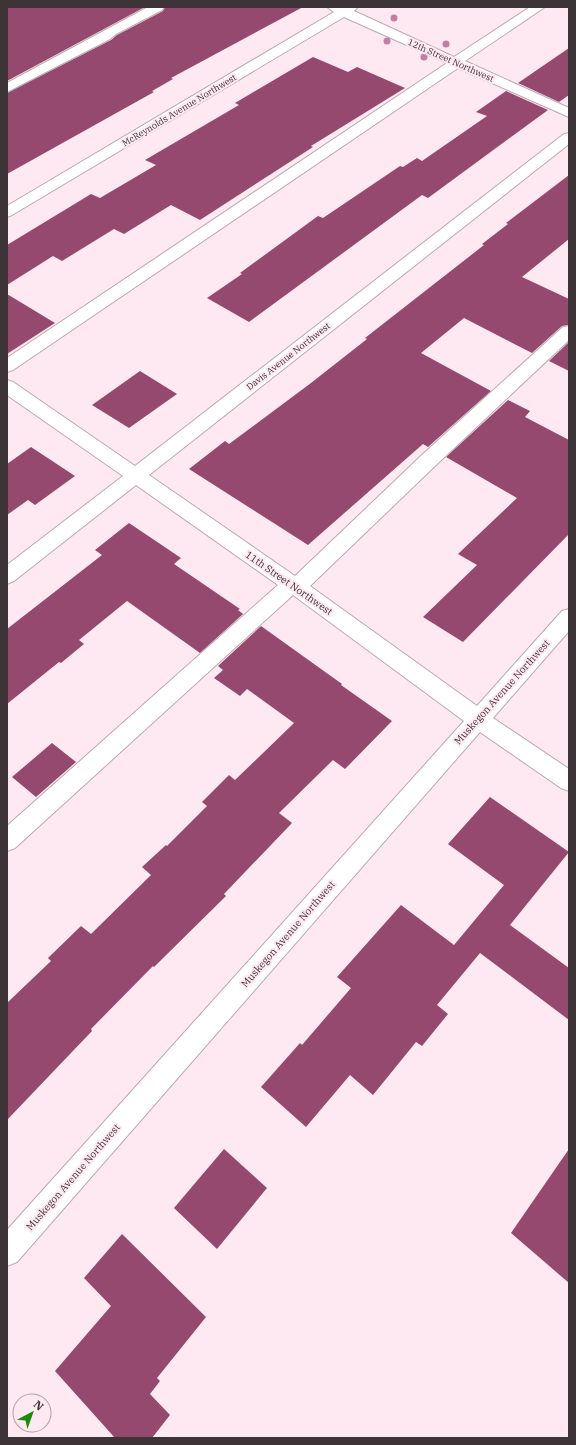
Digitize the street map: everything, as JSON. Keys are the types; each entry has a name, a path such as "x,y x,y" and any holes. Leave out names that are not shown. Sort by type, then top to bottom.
{"street":[{"path":"7,88 158,7"},
{"path":"7,366 539,7"},
{"name":"12th Street Northwest","path":"342,9 569,113"},
{"name":"McReynolds Avenue Northwest","path":"7,212 342,9"},
{"name":"Davis Avenue Northwest","path":"7,576 569,137"},
{"path":"7,841 294,586 569,331"},
{"name":"11th Street Northwest","path":"7,386 294,586 478,719 569,781"},
{"name":"Muskegon Avenue Northwest","path":"7,1252 569,617"}],"building":[{"path":"7,7 145,7 7,81"},
{"path":"165,7 303,7 171,78 173,79 152,91 154,92 7,174 7,93 111,40 117,35 163,11"},
{"path":"569,48 569,95 559,102 518,83"},
{"path":"313,57 348,72 357,67 405,88 311,146 313,147 200,220 171,205 124,234 114,229 62,261 53,256 7,285 7,245 91,194 100,198 156,165 145,160 239,105 235,103"},
{"path":"506,91 548,110 428,198 422,195 249,322 207,298 242,274 240,273 318,216 323,218 400,166 403,167 417,158 422,161 487,116 476,112"},
{"path":"569,175 569,239 522,277 569,299 569,325 562,326 532,353 464,318 421,353 491,391 428,447 423,444 308,545 189,469 225,441 229,444 311,383 367,339 365,338 484,245 482,244 508,224 506,223"},
{"path":"7,294 55,323 7,354"},
{"path":"569,342 569,371 549,361"},
{"path":"140,371 177,394 129,428 92,405"},
{"path":"508,400 530,411 525,417 569,440 569,534 463,642 423,617 477,565 458,554 517,498 446,457"},
{"path":"31,447 75,476 35,505 28,500 7,515 7,464"},
{"path":"129,523 181,558 174,564 240,609 238,610 243,614 200,653 127,601 79,640 84,644 7,704 7,629 102,555 95,550"},
{"path":"261,626 392,721 345,769 333,760 279,813 292,823 224,894 226,896 154,967 153,966 91,1029 92,1031 7,1120 7,1003 51,961 48,958 81,926 91,934 151,875 142,867 166,845 167,846 207,806 202,802 229,775 235,780 294,723 247,689 240,696 214,678 223,670 218,666"},
{"path":"52,743 76,762 36,797 12,777"},
{"path":"490,797 569,852 510,925 569,968 569,1020 480,953 437,1005 448,1014 422,1046 416,1042 373,1095 350,1075 306,1127 261,1087 300,1043 302,1045 351,988 337,977 401,905 454,945 504,885 448,844"},
{"path":"224,1149 267,1188 217,1249 174,1208"},
{"path":"569,1149 569,1283 511,1233"},
{"path":"122,1234 206,1317 157,1378 160,1381 150,1394 170,1415 152,1438 115,1438 55,1371 111,1306 84,1278"}]}
